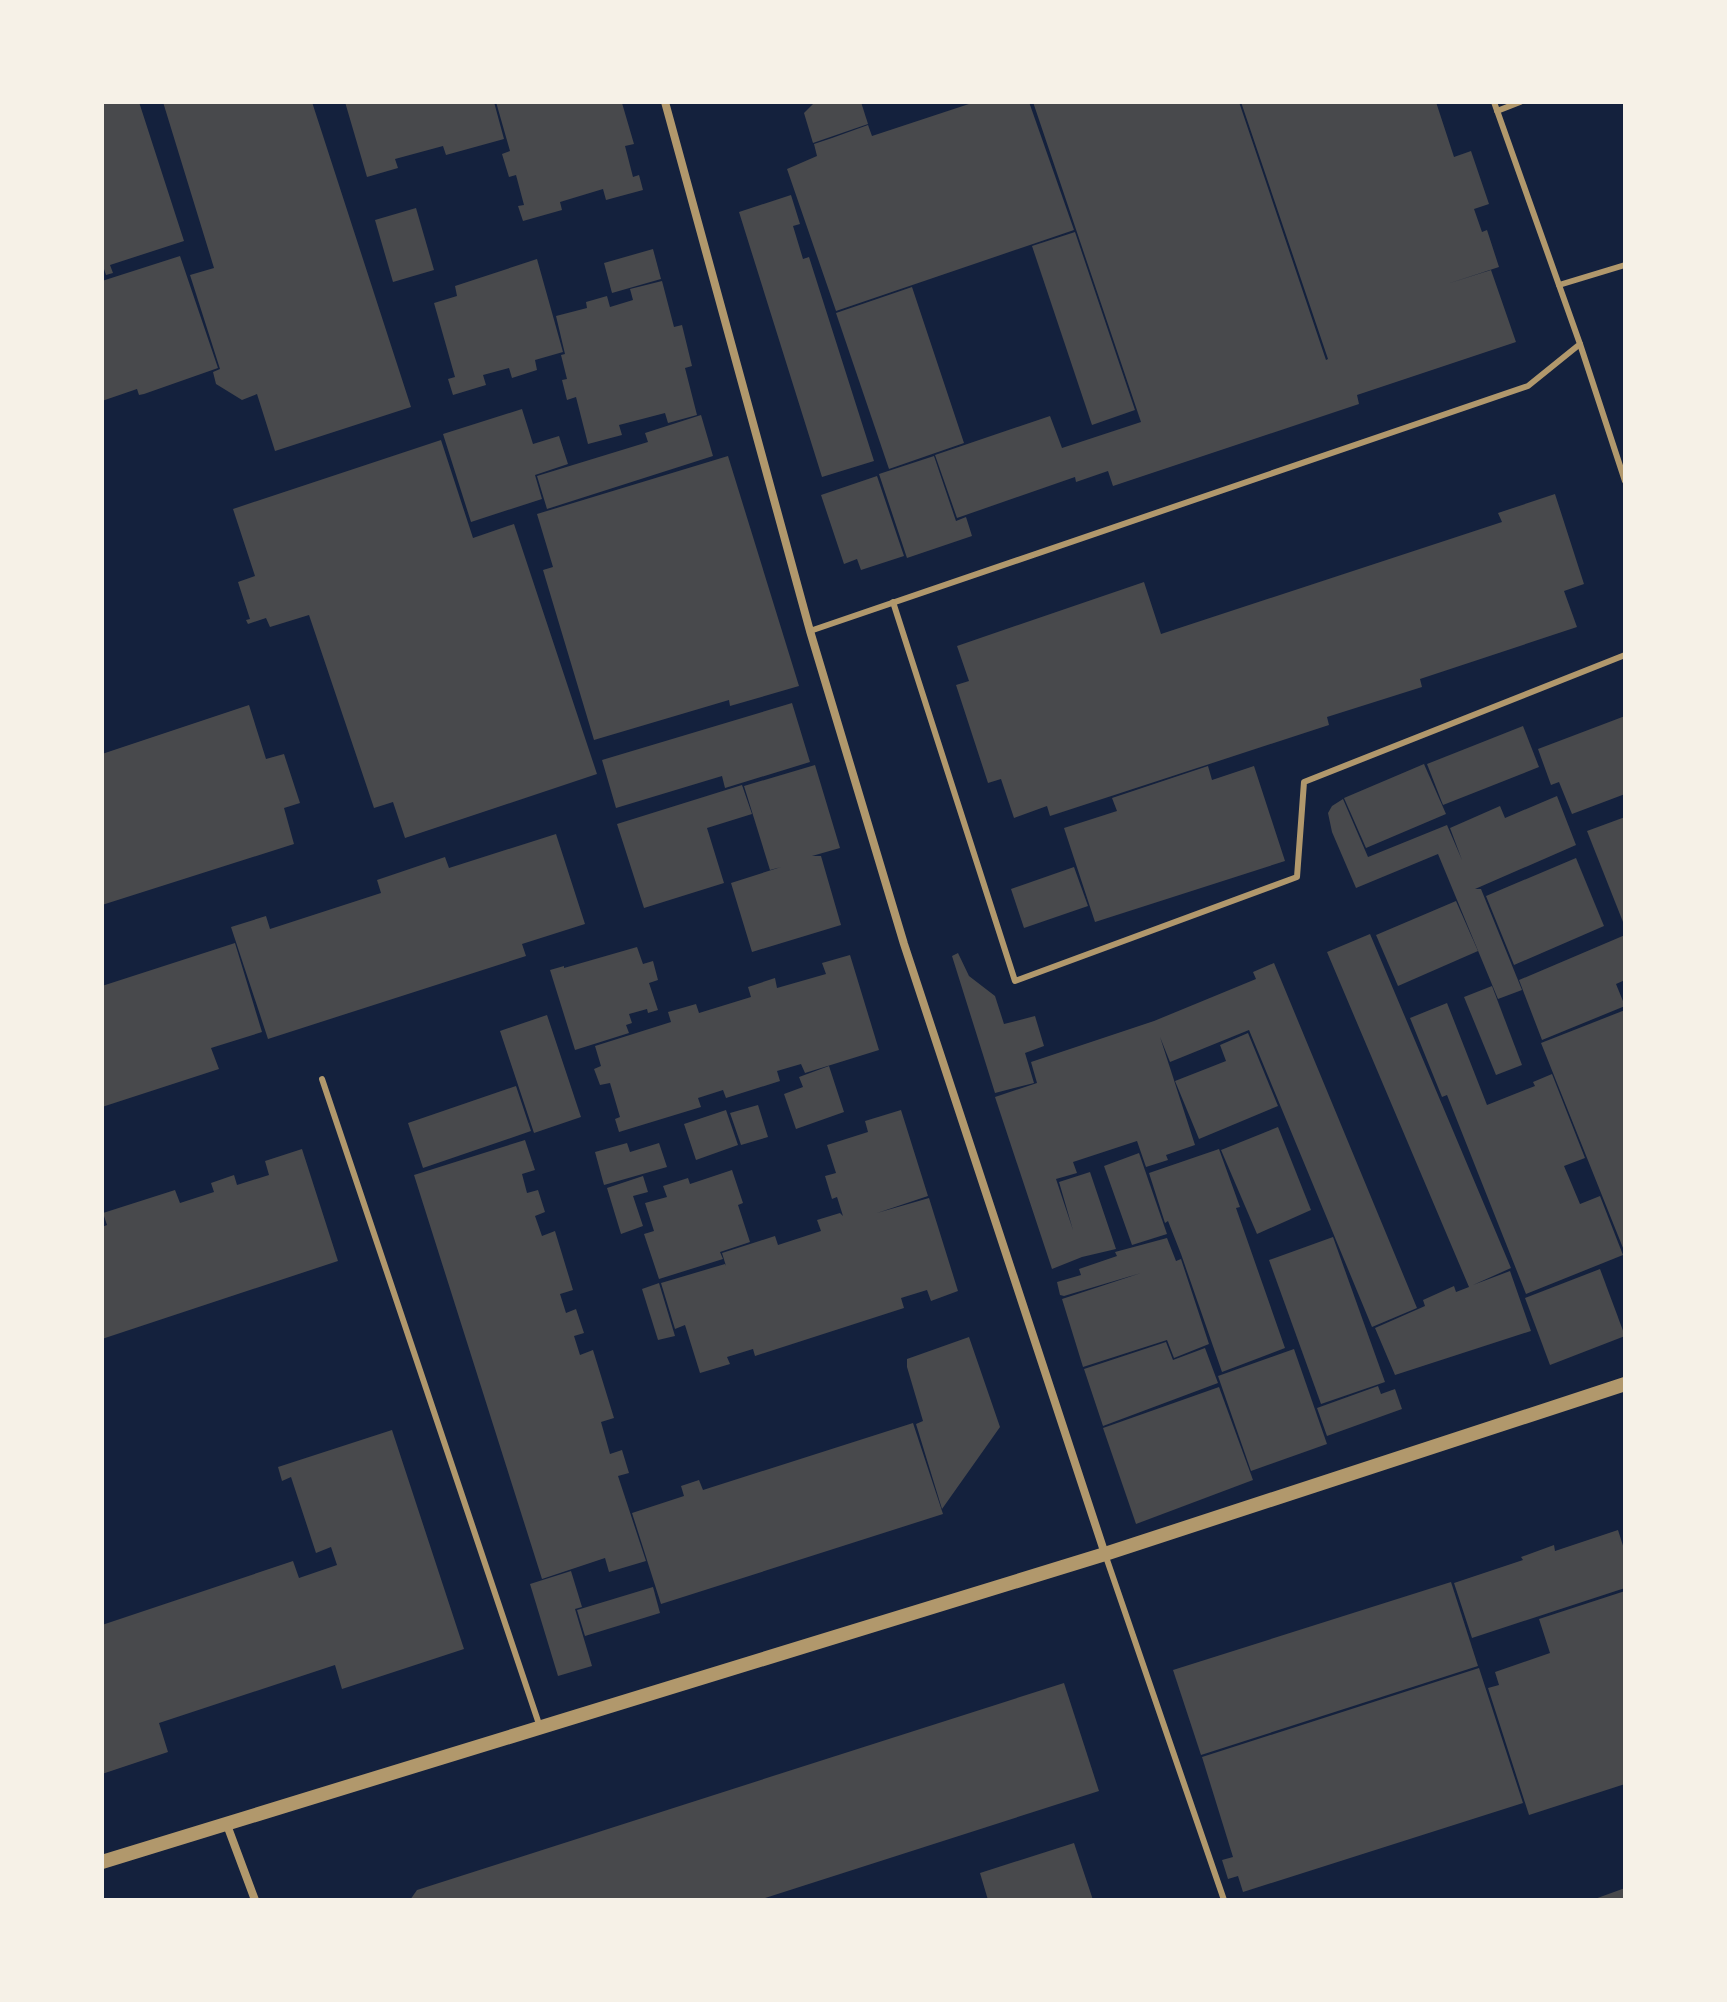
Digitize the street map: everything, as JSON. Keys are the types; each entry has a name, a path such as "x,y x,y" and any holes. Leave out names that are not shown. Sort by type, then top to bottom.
{"street":[{"path":"665,102 810,631 904,944 1105,1554"},
{"path":"102,1862 1105,1554 1625,1384"},
{"path":"227,1825 255,1900"}],"lane":[{"path":"1494,102 1625,481"},
{"path":"1497,111 1520,102"},
{"path":"1559,285 1625,265"},
{"path":"810,631 1528,386 1580,344"},
{"path":"893,602 1015,981 1297,877 1304,782 1625,655"},
{"path":"322,1079 540,1727"},
{"path":"1105,1554 1224,1900"}],"building":[{"path":"139,102 184,241 110,265 113,273 106,275 102,263 102,104"},
{"path":"163,102 312,102 411,407 275,451 257,394 242,400 216,384 213,372 220,369 190,275 214,268"},
{"path":"345,102 494,102 504,139 446,155 443,146 395,159 398,168 367,177"},
{"path":"496,102 622,103 634,144 625,146 633,177 639,175 643,190 606,200 603,189 560,202 562,210 523,221 518,206 524,205 516,175 509,177 502,154 510,151"},
{"path":"815,102 861,102 868,124 813,143 804,113"},
{"path":"975,102 1029,102 1074,230 836,311 787,169 817,156 814,144 868,125 872,136"},
{"path":"1033,102 1239,102 1326,360 1241,102 1436,102 1454,157 1471,151 1489,204 1474,209 1482,232 1487,230 1499,267 1447,284 1491,270 1516,342 1357,395 1359,404 1113,486 1108,471 1076,482 1075,477 957,518 935,455 1050,416 1062,448 1141,422"},
{"path":"791,195 800,224 793,226 803,259 809,257 874,461 822,477 739,212"},
{"path":"416,208 434,270 393,282 375,220"},
{"path":"1075,232 1135,410 1092,425 1032,246"},
{"path":"653,249 661,279 612,293 604,263"},
{"path":"180,256 218,368 144,394 139,395 137,389 102,401 102,281"},
{"path":"537,259 563,352 535,360 537,370 512,378 509,368 483,375 486,385 453,395 448,379 455,377 434,303 457,296 455,286"},
{"path":"662,281 674,327 682,325 692,366 685,368 697,415 668,423 665,413 619,425 622,435 588,444 576,397 567,400 562,380 567,379 561,355 565,354 556,316 587,308 586,302 607,296 610,307 633,300 630,289"},
{"path":"912,287 964,443 889,469 836,313"},
{"path":"522,409 533,444 559,436 568,464 535,475 542,499 471,522 443,434"},
{"path":"701,415 713,456 547,509 537,476 648,442 645,433"},
{"path":"441,440 473,538 514,524 597,774 405,838 393,802 374,808 309,615 270,627 266,618 248,624 246,620 250,619 238,582 255,576 233,509"},
{"path":"728,456 799,686 730,706 729,700 594,740 543,570 553,567 537,514"},
{"path":"934,456 956,521 966,517 972,536 907,558 879,474"},
{"path":"877,476 904,556 861,570 857,559 844,564 821,495"},
{"path":"1555,494 1584,584 1564,591 1577,627 1420,679 1422,687 1327,717 1329,725 1050,816 1047,806 1014,818 1001,779 988,783 956,685 969,681 957,646 1144,582 1161,634 1502,522 1498,513"},
{"path":"792,703 810,762 725,788 722,776 616,808 602,760"},
{"path":"249,705 266,759 284,754 300,803 284,808 294,844 102,905 102,754"},
{"path":"1625,716 1625,794 1572,814 1559,782 1551,785 1538,749"},
{"path":"1523,726 1539,767 1443,805 1427,764"},
{"path":"1424,764 1446,814 1366,848 1344,798"},
{"path":"815,765 840,848 812,856 821,856 841,925 752,952 731,883 781,867 770,870 744,786"},
{"path":"1208,766 1212,780 1254,766 1285,861 1095,922 1064,828 1117,811 1112,798"},
{"path":"742,785 752,814 707,828 724,883 644,908 617,824"},
{"path":"1557,796 1576,845 1475,889 1481,889 1522,990 1498,999 1438,854 1356,888 1332,832 1328,813 1343,799 1368,857 1447,825 1462,860 1450,828 1500,806 1505,818"},
{"path":"1625,817 1625,927 1587,831"},
{"path":"556,834 585,924 522,944 526,956 268,1039 231,927 266,916 270,929 381,893 377,880 445,857 449,868"},
{"path":"1576,858 1604,926 1514,965 1486,896"},
{"path":"1074,867 1088,906 1024,928 1011,889"},
{"path":"1456,901 1478,951 1398,986 1376,935"},
{"path":"1370,934 1511,1268 1473,1285 1510,1271 1531,1331 1395,1375 1375,1328 1425,1306 1423,1300 1454,1286 1456,1292 1469,1287 1327,952"},
{"path":"1625,935 1625,980 1616,984 1625,1006 1542,1040 1519,980"},
{"path":"235,943 262,1032 211,1048 219,1069 102,1107 102,986"},
{"path":"637,947 643,964 653,961 658,980 649,983 658,1010 648,1013 647,1009 629,1014 632,1023 626,1025 629,1033 575,1050 550,970"},
{"path":"958,953 969,976 995,996 1004,1024 1035,1016 1044,1046 1025,1053 1034,1083 995,1093 952,956"},
{"path":"850,955 879,1050 805,1073 801,1064 777,1071 780,1081 726,1098 723,1090 698,1098 701,1107 619,1132 615,1119 620,1117 610,1083 600,1085 594,1069 601,1066 595,1046 671,1022 668,1012 696,1004 699,1013 751,997 748,987 775,978 777,988 826,974 822,963"},
{"path":"1274,963 1417,1308 1372,1327 1249,1030 1170,1062 1160,1037 1195,1145 1166,1155 1168,1160 1146,1167 1137,1141 1073,1162 1077,1173 1056,1179 1073,1230 1059,1182 1090,1172 1116,1249 1082,1257 1052,1269 995,1097 1037,1083 1031,1062 1154,1021 1256,979 1253,972"},
{"path":"1492,986 1522,1065 1496,1075 1464,997"},
{"path":"1447,1003 1487,1105 1535,1086 1533,1082 1552,1074 1585,1158 1564,1166 1580,1204 1600,1196 1623,1255 1526,1294 1447,1095 1442,1097 1410,1018"},
{"path":"1625,1010 1625,1253 1541,1043"},
{"path":"547,1015 581,1117 534,1133 500,1031"},
{"path":"1248,1033 1278,1106 1199,1139 1175,1081 1226,1061 1220,1045"},
{"path":"829,1066 844,1112 796,1129 784,1094 803,1087 799,1077"},
{"path":"516,1086 531,1131 423,1168 408,1123"},
{"path":"758,1105 768,1137 741,1145 730,1113"},
{"path":"726,1110 738,1145 696,1160 684,1124"},
{"path":"901,1110 928,1196 877,1213 929,1198 958,1291 931,1301 927,1290 901,1298 904,1308 755,1356 753,1349 727,1357 730,1364 700,1373 685,1325 675,1329 661,1283 726,1266 722,1253 775,1236 778,1245 821,1231 817,1220 840,1213 843,1216 837,1197 832,1199 825,1176 836,1173 827,1145 868,1132 865,1121"},
{"path":"1278,1127 1311,1210 1257,1234 1221,1150"},
{"path":"525,1140 535,1170 522,1174 527,1193 538,1190 545,1212 535,1216 542,1236 555,1231 573,1290 560,1294 566,1313 576,1309 584,1333 574,1336 580,1355 593,1350 614,1418 601,1422 610,1454 622,1450 629,1473 618,1476 646,1561 609,1572 605,1558 542,1579 414,1175"},
{"path":"627,1143 630,1152 659,1143 667,1167 604,1185 595,1152"},
{"path":"302,1149 338,1261 102,1339 102,1227 107,1225 103,1213 175,1190 180,1203 214,1192 211,1183 234,1175 237,1185 269,1175 265,1161"},
{"path":"1219,1149 1240,1207 1236,1208 1285,1348 1222,1372 1149,1173"},
{"path":"1139,1153 1167,1234 1132,1245 1104,1166"},
{"path":"732,1170 743,1203 738,1205 750,1242 720,1252 723,1259 659,1279 644,1234 654,1231 645,1203 667,1197 663,1186 688,1178 690,1184"},
{"path":"643,1176 648,1192 633,1196 643,1226 621,1234 607,1188"},
{"path":"1333,1237 1385,1382 1321,1404 1269,1260"},
{"path":"1167,1238 1176,1261 1181,1259 1209,1344 1174,1358 1167,1340 1083,1367 1062,1299 1141,1273 1064,1296 1060,1295 1057,1282 1081,1275 1079,1269 1117,1256 1115,1252"},
{"path":"1600,1269 1625,1336 1550,1365 1525,1298"},
{"path":"659,1283 675,1336 658,1340 642,1289"},
{"path":"969,1337 1000,1427 942,1509 916,1424 923,1421 907,1359"},
{"path":"1166,1342 1173,1360 1205,1348 1218,1383 1103,1426 1084,1369"},
{"path":"1294,1349 1327,1444 1251,1471 1218,1376"},
{"path":"1378,1386 1381,1394 1395,1389 1402,1409 1327,1436 1317,1408"},
{"path":"1219,1387 1253,1480 1136,1524 1103,1428"},
{"path":"913,1423 943,1514 661,1604 632,1513 684,1496 681,1486 699,1480 703,1490"},
{"path":"392,1430 464,1649 342,1689 335,1665 159,1723 168,1752 102,1774 102,1625 293,1561 299,1578 337,1565 331,1547 316,1553 291,1477 282,1481 278,1467"},
{"path":"1618,1530 1625,1552 1625,1588 1472,1638 1454,1583 1523,1560 1521,1557 1554,1545 1555,1551"},
{"path":"571,1571 582,1607 575,1609 592,1666 558,1676 530,1584"},
{"path":"1451,1582 1478,1666 1201,1755 1173,1670"},
{"path":"653,1587 660,1613 585,1636 577,1610"},
{"path":"1625,1591 1625,1784 1529,1815 1488,1688 1499,1685 1495,1672 1550,1653 1539,1619"},
{"path":"1479,1668 1523,1803 1243,1892 1238,1876 1228,1879 1222,1860 1233,1857 1202,1757"},
{"path":"1064,1683 1099,1791 759,1900 410,1900 417,1890"},
{"path":"1074,1843 1093,1900 988,1900 980,1873"},
{"path":"1625,1888 1625,1900 1592,1900"}]}
